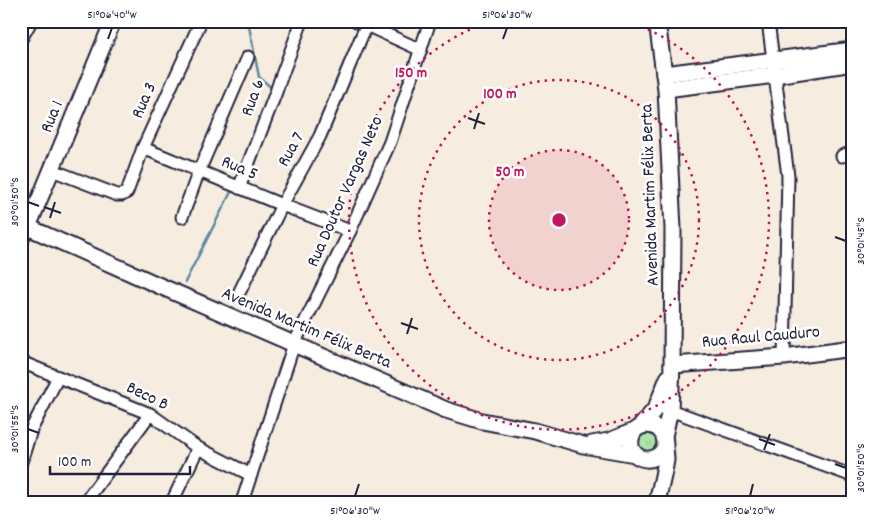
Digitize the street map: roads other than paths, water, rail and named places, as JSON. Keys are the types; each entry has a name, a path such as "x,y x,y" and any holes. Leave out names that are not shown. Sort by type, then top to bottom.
{"street":[{"path":"21,39 31,21"},
{"name":"Rua 1","path":"25,226 52,170 112,21"},
{"name":"Rua 3","path":"52,170 117,195 127,192 143,148 201,21"},
{"name":"Rua 6","path":"239,188 302,21"},
{"name":"Rua Doutor Vargas Neto","path":"242,502 294,344 350,231 390,142 430,21"},
{"name":"Avenida Martim Félix Berta","path":"656,21 665,82 674,229 672,367 663,409 666,458 658,499"},
{"path":"768,21 788,176 784,357"},
{"path":"363,22 421,50"},
{"name":"Rua 7","path":"240,291 282,205 320,136 363,22"},
{"path":"774,68 853,50"},
{"path":"182,217 199,171 248,57"},
{"path":"665,82 774,68 853,63"},
{"name":"Rua 5","path":"143,148 350,231"},
{"path":"21,244 25,226"},
{"name":"Avenida Martim Félix Berta","path":"25,226 446,410 482,422 534,431 583,445 641,457"},
{"name":"Rua Raul Cauduro","path":"672,367 784,357 853,348"},
{"name":"Beco B","path":"21,362 150,414 198,448 251,475"},
{"path":"21,462 32,430 58,377"},
{"path":"663,409 853,476"},
{"name":"Avenida Martim Félix Berta","path":"583,445 609,441 638,429 663,409"},
{"path":"85,502 150,414"},
{"path":"641,457 652,459 660,454 664,441 658,428 649,425 638,429 632,435 630,443 632,449 652,469 658,499"},
{"path":"172,502 198,448"}],"waterway":[{"path":"248,21 259,77 274,90"},
{"path":"185,282 232,190"}]}
